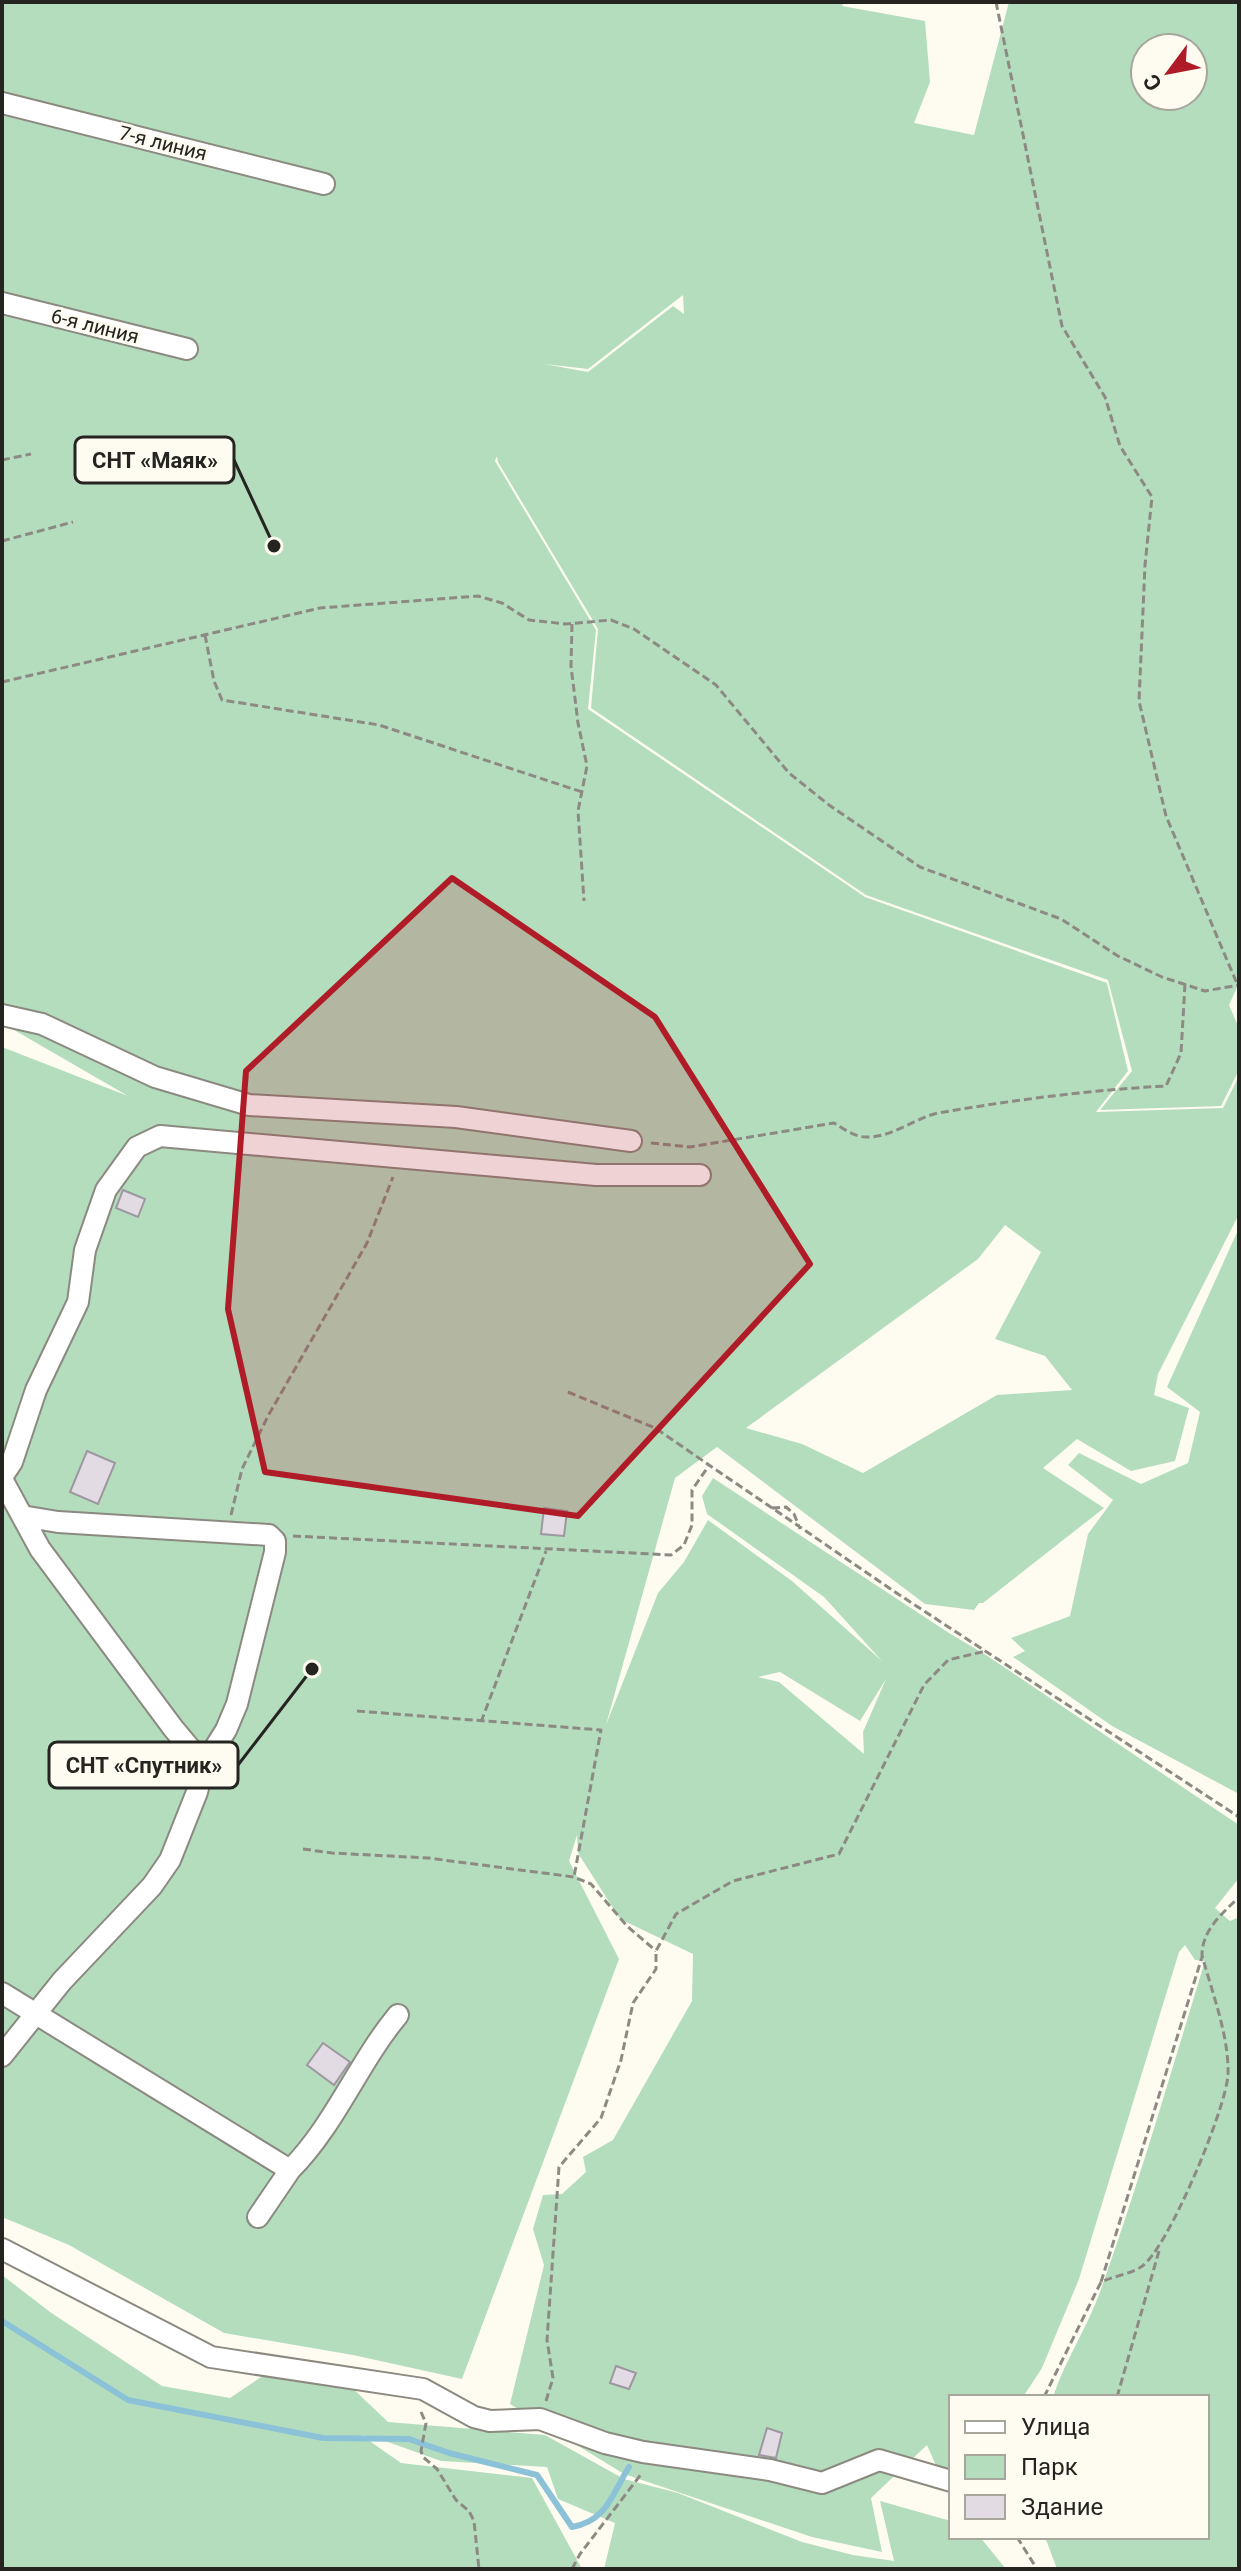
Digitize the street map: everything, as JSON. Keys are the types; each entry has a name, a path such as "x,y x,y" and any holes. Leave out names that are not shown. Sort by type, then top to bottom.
{"street":[{"name":"7-я линия","path":"2,103 324,184"},
{"name":"6-я линия","path":"2,303 187,349"},
{"path":"2,1015 42,1024 155,1077 249,1105 456,1117 631,1141"},
{"path":"204,1765 40,1549 2,1478 12,1462 36,1390 78,1302 85,1250 106,1190 137,1147 160,1136 186,1137 596,1175 700,1175"},
{"path":"2,2056 62,1981 132,1908 170,1860 197,1792 204,1765 226,1730 237,1704 275,1552 275,1541 269,1535 58,1522 22,1516"},
{"path":"2,1993 290,2170"},
{"path":"258,2217 290,2170 302,2158 398,2015"},
{"path":"2,2249 211,2357 423,2389 474,2417 490,2421 540,2419 605,2443 656,2454 770,2470 822,2483 879,2460 949,2480"}],"path":[{"path":"2,682 320,608 478,596 502,603 529,620 572,624 611,620 634,629 716,685 789,773 829,805 920,867 1061,919 1118,956 1162,977 1205,991 1238,985 1166,816 1139,701 1145,565 1152,497 1120,446 1105,397 1062,326 996,2"},
{"path":"2,460 31,454"},
{"path":"2,541 73,522"},
{"path":"572,624 571,666 587,766 578,811 584,901"},
{"path":"205,635 214,681 222,700 379,725 582,792"},
{"path":"631,1141 690,1147 834,1123 850,1133 867,1138 934,1114 1120,1088 1166,1086 1181,1053 1185,984"},
{"path":"226,1532 242,1469 268,1416 367,1243 393,1181 392,1157"},
{"path":"568,1392 655,1428 800,1529 1239,1817"},
{"path":"269,1535 671,1555 684,1545 692,1525 692,1490 710,1464"},
{"path":"771,1508 786,1507 794,1514 800,1529"},
{"path":"481,1722 546,1551"},
{"path":"540,2419 553,2378 547,2340 559,2167 601,2118 621,2060 633,2003 656,1969 656,1951 676,1914 733,1881 839,1854 924,1685 948,1660 986,1651"},
{"path":"357,1711 601,1730 574,1877"},
{"path":"303,1849 428,1858 574,1877 591,1884 627,1926 656,1951"},
{"path":"1118,2395 1160,2247 1216,2125 1228,2075 1223,2034 1202,1955 1202,1943 1215,1921 1239,1897"},
{"path":"1045,2395 1101,2282 1202,1955"},
{"path":"1101,2282 1142,2267 1160,2247"},
{"path":"425,2433 421,2451 423,2457 437,2469 456,2500 469,2511 474,2521 479,2569"},
{"path":"572,2569 656,2454"},
{"path":"1018,2539 1037,2569"}],"highlighted area":[{"path":"452,878 655,1017 810,1264 578,1516 265,1472 228,1309 246,1071"}],"green space":[{"path":"2,2 845,2 842,6 925,21 930,82 914,123 974,135 1009,2 1239,2 1239,983 1229,1005 1239,1028 1239,1070 1221,1106 1100,1110 1132,1071 1108,980 866,895 591,708 598,629 497,456 495,461 596,630 588,709 865,897 1107,983 1128,1071 1096,1112 1223,1108 1239,1076 1239,1214 1158,1374 1154,1395 1189,1408 1175,1461 1131,1471 1077,1439 1043,1468 1104,1508 983,1603 979,1603 974,1610 925,1604 717,1447 675,1478 606,1725 658,1593 684,1562 708,1520 792,1581 882,1661 824,1597 707,1514 702,1496 713,1478 986,1655 1239,1825 1239,1878 1215,1908 1230,1921 1239,1917 1239,2569 1057,2569 1046,2539 1209,2539 1209,2395 1054,2395 1095,2305 1114,2251 1205,1961 1195,1960 1185,1945 1179,1952 1079,2279 1042,2368 1024,2395 949,2395 949,2479 941,2477 927,2445 871,2498 882,2552 812,2537 624,2474 510,2404 544,2265 533,2229 543,2195 562,2194 586,2172 583,2157 613,2140 692,2001 693,1954 620,1919 578,1853 577,1835 569,1861 619,1959 462,2379 353,2355 224,2333 69,2245 2,2217 2,1047 128,1096 2,1023","holes":["683,295 684,314 673,306 588,372 544,364 588,369","1005,1225 1041,1252 995,1339 1045,1356 1072,1390 997,1395 863,1473 802,1444 746,1428 978,1259","780,1672 860,1721 886,1679 863,1732 864,1754 779,1682 758,1677"]},
{"path":"1239,1228 1239,1794 1112,1726 1013,1657 1025,1651 1011,1638 1070,1616 1088,1534 1113,1500 1068,1465 1079,1453 1141,1484 1188,1463 1200,1412 1167,1387"},
{"path":"2,2275 50,2312 162,2386 230,2398 282,2363 346,2382 388,2422 545,2435 624,2479 678,2493 802,2542 853,2555 894,2561 880,2501 949,2520 949,2539 982,2539 1006,2569 604,2569 615,2523 558,2499 547,2467 441,2461 361,2435 401,2463 532,2478 582,2569 2,2569"}],"building":[{"path":"123,1190 145,1199 138,1217 116,1208"},
{"path":"87,1451 115,1463 98,1504 70,1492"},
{"path":"544,1508 567,1511 564,1536 541,1534"},
{"path":"323,2043 350,2062 334,2085 307,2065"},
{"path":"616,2366 636,2373 629,2389 610,2383"},
{"path":"767,2428 782,2433 776,2458 759,2455"}],"waterway":[{"path":"2,2321 128,2400 323,2438 409,2439 449,2453 537,2475 572,2527 584,2524 601,2512 629,2467"}],"place":[{"name":"СНТ «Маяк»","path":"274,546"},
{"name":"СНТ «Спутник»","path":"312,1669"}]}
